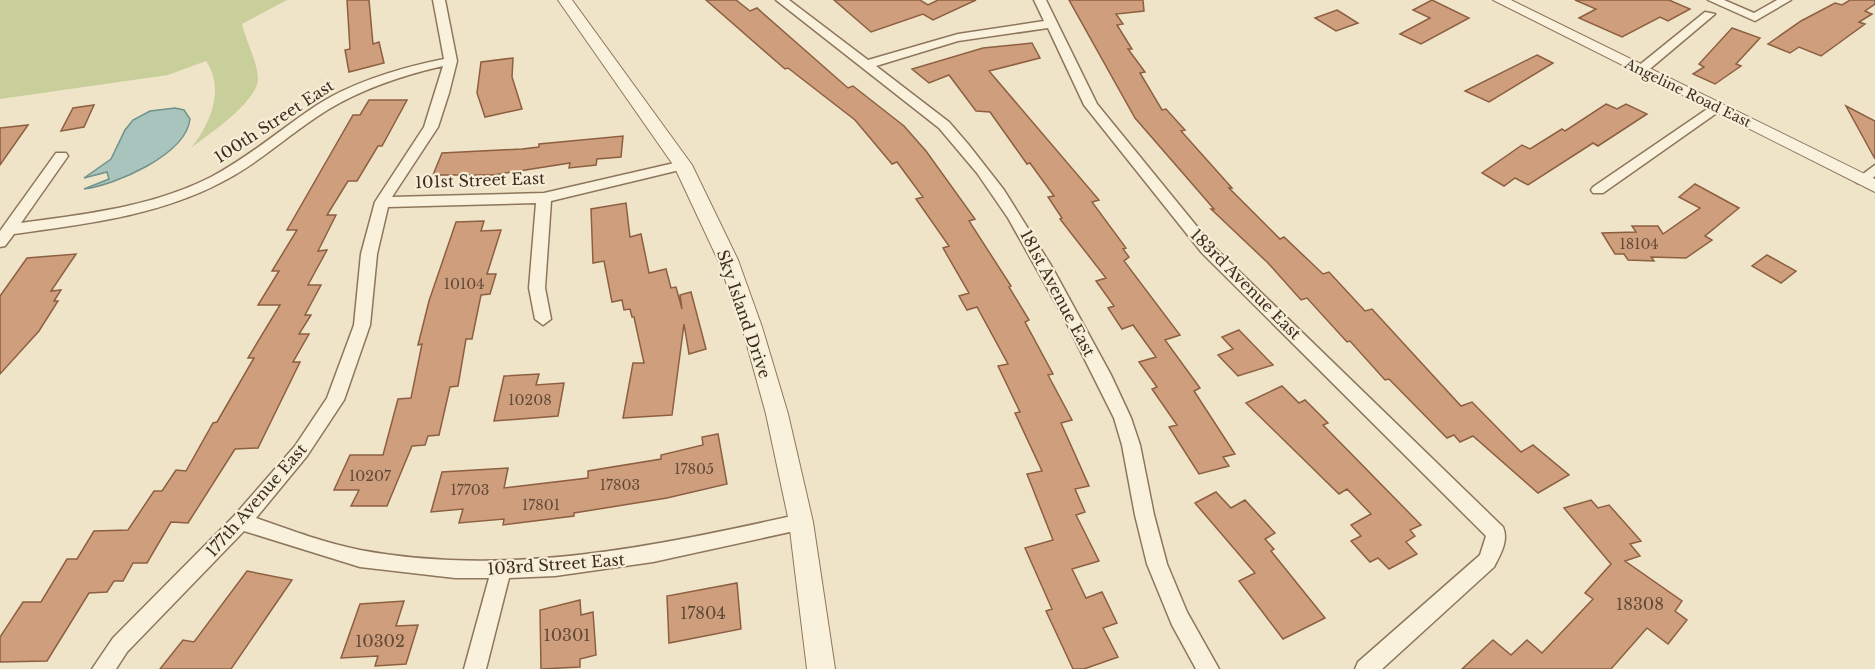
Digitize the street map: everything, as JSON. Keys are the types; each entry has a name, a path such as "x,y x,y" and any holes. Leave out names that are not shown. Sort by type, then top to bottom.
{"street":[{"name":"177th Avenue East","path":"103,669 120,645 241,522 301,451 335,400 362,325 369,254 382,202 430,127 443,93 451,61 439,0"},
{"name":"Sky Island Drive","path":"565,0 684,165 728,260 752,327 777,414 801,522 821,669"},
{"name":"181st Avenue East","path":"782,0 950,132 1022,225 1110,388 1128,434 1146,527 1159,569 1177,614 1208,669"},
{"name":"183rd Avenue East","path":"1040,0 1091,105 1207,249 1496,533 1494,548 1487,561 1366,669"},
{"name":"Angeline Road East","path":"1500,0 1716,107 1871,178"},
{"path":"1714,0 1755,17 1785,0"},
{"path":"1641,70 1684,32 1709,14"},
{"path":"867,65 937,40 999,29 1051,24"},
{"name":"100th Street East","path":"11,229 116,213 211,183 245,165 325,106 386,78 451,61"},
{"path":"1598,190 1716,107"},
{"path":"0,242 61,156"},
{"name":"101st Street East","path":"382,202 544,198 684,165"},
{"path":"543,319 537,288 544,198"},
{"name":"103rd Street East","path":"241,522 356,557 425,567 501,571 604,563 685,549 801,522"},
{"path":"475,669 501,571"}],"green space":[{"path":"0,0 287,0 242,24 257,71 256,87 242,107 191,148 210,117 213,106 214,83 212,72 206,61 168,75 0,99"}],"water":[{"path":"175,108 184,110 190,119 186,132 176,145 163,156 130,175 84,189 109,179 107,172 84,178 111,159 125,130 133,120 150,111"}],"building":[{"path":"347,0 369,0 373,44 379,42 384,63 349,72 345,50 350,49"},
{"path":"706,0 736,0 750,11 757,8 848,88 853,86 904,126 926,151 975,219 969,221 1011,286 1009,287 1029,320 1025,322 1053,374 1048,375 1072,420 1061,423 1089,486 1075,489 1085,512 1076,515 1099,561 1072,569 1086,598 1102,592 1117,623 1103,628 1118,657 1084,669 1073,669 1046,611 1052,609 1025,548 1053,540 1027,474 1042,471 1015,413 1020,412 998,366 1008,364 977,307 967,310 959,296 969,293 943,248 949,246 916,199 923,197 897,162 892,164 855,120 788,68 785,69"},
{"path":"834,0 920,0 928,5 938,0 976,0 933,20 923,14 871,32"},
{"path":"1069,0 1143,0 1144,11 1116,14 1123,24 1117,25 1132,49 1128,49 1145,72 1140,73 1162,110 1166,109 1185,130 1181,131 1232,188 1229,188 1280,239 1284,237 1323,274 1329,272 1365,311 1372,309 1461,406 1472,402 1521,452 1533,445 1569,475 1538,493 1473,436 1460,442 1454,435 1447,438 1389,379 1385,380 1307,298 1301,300 1268,263 1211,209 1214,209 1135,118"},
{"path":"1432,0 1469,18 1421,44 1400,34 1430,18 1413,10"},
{"path":"1575,0 1669,0 1690,9 1668,21 1660,17 1622,37 1579,18 1596,9"},
{"path":"1850,0 1875,0 1875,4 1865,11 1872,14 1859,22 1865,24 1821,56 1799,47 1790,53 1768,44 1801,21 1835,3 1842,5"},
{"path":"1337,10 1358,23 1336,31 1315,18"},
{"path":"1732,28 1760,38 1736,64 1741,66 1715,84 1693,74 1704,67 1699,64"},
{"path":"1032,43 1040,58 989,71 1099,200 1092,202 1126,248 1123,249 1129,257 1124,261 1180,335 1165,340 1200,388 1194,391 1235,454 1223,457 1229,466 1199,474 1169,427 1177,425 1152,389 1157,387 1139,362 1156,357 1133,325 1122,329 1108,308 1114,306 1096,281 1106,278 1060,219 1062,218 1048,197 1054,196 1030,163 1027,164 990,112 976,111 949,75 929,83 912,69 983,48"},
{"path":"1537,55 1553,63 1489,102 1465,91"},
{"path":"513,58 512,77 522,109 485,117 477,93 481,62"},
{"path":"369,100 407,100 382,146 378,146 357,181 348,181 327,215 336,215 318,251 327,250 308,285 321,285 305,315 311,315 299,334 309,334 293,362 300,362 258,448 235,449 188,523 171,522 147,563 133,563 123,581 114,581 107,592 89,593 47,661 0,662 0,637 23,602 41,602 67,559 77,559 94,531 128,530 154,491 162,491 176,470 186,471 254,358 248,358 280,305 258,305 279,271 272,271 297,230 287,230 353,115 360,115"},
{"path":"1606,104 1617,109 1626,104 1647,114 1598,146 1593,143 1528,185 1515,178 1504,186 1482,173 1522,145 1530,149 1562,129 1565,131"},
{"path":"94,105 84,127 61,131 73,108"},
{"path":"1846,106 1875,121 1875,159"},
{"path":"28,125 0,165 0,128"},
{"path":"623,136 621,157 597,159 596,165 569,168 570,163 493,175 433,175 442,153 522,149 539,147 539,144"},
{"path":"1695,184 1739,208 1705,236 1712,240 1686,258 1651,257 1654,261 1628,260 1624,254 1615,254 1602,233 1636,232 1632,226 1658,226 1663,234 1700,208 1679,197"},
{"path":"626,203 630,237 641,234 649,273 666,269 671,288 676,287 682,309 680,295 691,292 706,349 689,354 684,324 672,415 623,418 633,363 644,363 634,317 630,309 624,310 622,300 612,302 604,261 593,263 591,209"},
{"path":"484,221 481,231 501,230 487,274 496,274 490,294 481,295 472,339 466,339 458,386 450,387 439,435 428,436 425,445 412,446 387,506 351,506 359,490 334,490 350,455 383,455 398,399 411,398 422,344 418,345 429,301 456,222"},
{"path":"76,254 51,291 61,290 54,301 58,301 39,331 0,374 0,296 27,258"},
{"path":"1767,255 1796,271 1781,283 1752,266"},
{"path":"1239,330 1273,365 1238,376 1218,355 1233,349 1222,337"},
{"path":"539,374 536,385 564,383 558,416 494,421 504,376"},
{"path":"1282,386 1299,403 1305,400 1328,423 1323,425 1421,525 1410,530 1415,536 1406,542 1417,554 1389,569 1378,558 1370,562 1351,541 1361,536 1351,525 1371,514 1347,489 1339,494 1246,403"},
{"path":"718,434 727,484 667,498 574,513 574,516 503,525 504,519 459,523 463,509 431,512 442,472 508,468 504,488 588,478 588,471 661,459 661,455 703,445 702,437"},
{"path":"1216,492 1231,508 1245,500 1275,533 1265,539 1274,549 1271,551 1325,618 1283,639 1239,581 1255,573 1195,503"},
{"path":"1591,500 1598,508 1609,505 1641,541 1630,544 1640,556 1625,561 1682,601 1675,611 1687,620 1668,644 1647,628 1611,669 1462,669 1493,640 1511,655 1527,640 1542,653 1593,599 1585,593 1611,564 1564,508"},
{"path":"247,571 292,580 231,669 160,669 183,640 194,642"},
{"path":"737,583 741,629 669,643 667,596"},
{"path":"580,600 581,615 593,612 596,655 580,659 580,667 541,669 540,610"},
{"path":"404,601 396,626 418,625 406,664 375,666 378,656 341,658 360,604"}]}
